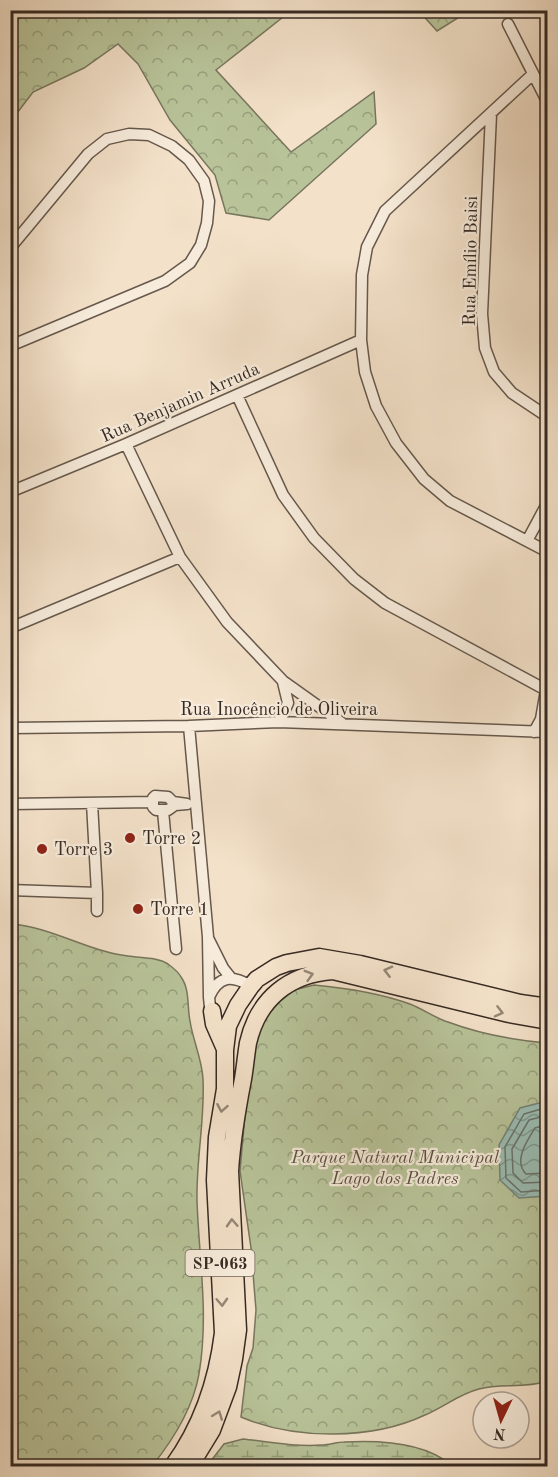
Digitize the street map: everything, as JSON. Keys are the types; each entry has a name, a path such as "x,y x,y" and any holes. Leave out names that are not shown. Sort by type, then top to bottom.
{"main road":[{"name":"SP-063","path":"173,1467 186,1448 203,1414 214,1383 222,1341 215,1180 217,1137 225,1089 225,1050 228,1026 251,986 257,979 276,967 301,959 319,957 360,964 520,1004 548,1007"},
{"name":"SP-063","path":"190,1467 212,1430 228,1387 234,1359 238,1330 230,1171 233,1134 248,1044 253,1026 262,1008 292,981 321,972 333,971 509,1014 548,1021"},
{"path":"251,986 262,1008"},
{"path":"211,1004 214,1024 225,1050"},
{"path":"228,1026 239,1028 253,1026"}],"street":[{"path":"508,24 548,103"},
{"path":"533,74 385,211 367,247 362,275 361,340 365,372 376,406 396,443 424,479 450,501 548,552"},
{"name":"Rua Emílio Baisi","path":"491,114 482,314 485,348 494,372 512,393 548,417"},
{"path":"10,248 88,154 107,140 129,134 150,135 172,146 189,160 204,182 209,201 207,222 201,245 190,263 165,281 10,346"},
{"name":"Rua Benjamin Arruda","path":"10,492 126,444 361,340"},
{"path":"237,395 283,495 314,538 354,579 385,603 547,691 542,719 534,732"},
{"path":"126,444 180,557 227,622 283,681 342,723"},
{"path":"527,541 548,502"},
{"path":"10,628 180,557"},
{"path":"279,722 288,703 283,681"},
{"name":"Rua Inocêncio de Oliveira","path":"10,728 189,726 279,722 548,732"},
{"path":"189,726 192,804 208,937 211,1004 228,1026"},
{"path":"155,796 168,797 173,802 192,804 175,805 170,810 163,811 154,808 153,802 155,796"},
{"path":"10,804 153,802"},
{"path":"92,803 97,911"},
{"path":"163,811 176,949"},
{"path":"10,890 97,893"},
{"path":"208,937 223,968 231,978"},
{"path":"211,1004 216,985 225,979 238,979 251,986"}],"green space":[{"path":"292,10 216,70 291,152 374,92 376,124 269,220 226,213 215,175 170,120 138,64 118,44 84,68 33,92 11,121 11,11"},
{"path":"419,11 469,11 437,31"},
{"path":"11,924 41,930 113,953 164,962 179,974 186,987 191,1028 203,1079 197,1186 203,1308 202,1352 196,1387 187,1411 175,1434 152,1466 11,1466"},
{"name":"Parque Natural Municipal Lago dos Padres","path":"314,985 351,989 410,1004 443,1020 472,1030 547,1043 547,1381 530,1385 496,1386 471,1390 432,1412 404,1423 358,1433 333,1434 285,1430 241,1417 247,1366 253,1348 256,1310 251,1248 240,1171 247,1092 257,1035 266,1017 294,990"},
{"path":"243,1439 302,1445 357,1441 385,1442 427,1451 450,1464 449,1466 207,1466 224,1444"}],"water":[{"path":"547,1101 547,1196 519,1198 500,1180 499,1145 520,1108"}],"place":[{"name":"Torre 2","path":"130,838"},
{"name":"Torre 3","path":"42,849"},
{"name":"Torre 1","path":"138,909"}]}
